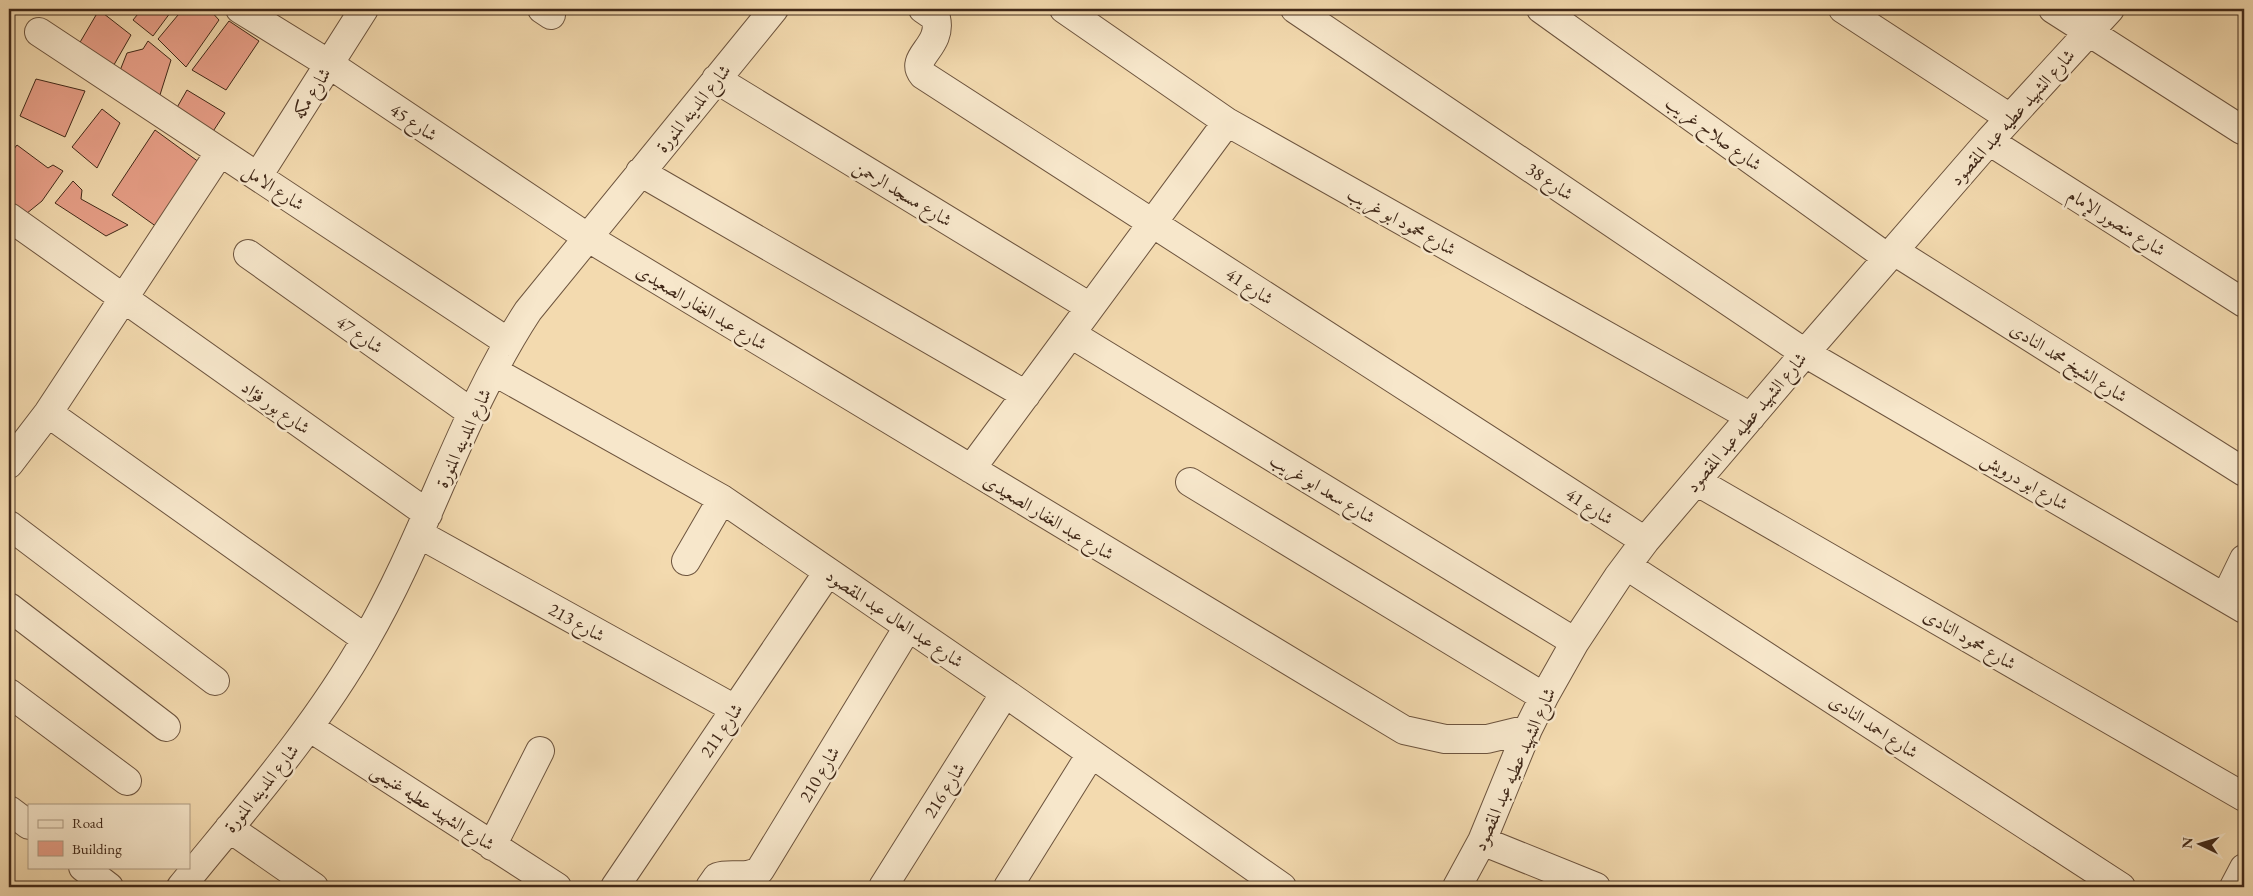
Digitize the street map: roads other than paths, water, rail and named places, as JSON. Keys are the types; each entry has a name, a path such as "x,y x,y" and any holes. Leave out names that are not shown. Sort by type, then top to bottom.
{"street":[{"name":"شارع 45","path":"240,9 329,64 586,238"},
{"name":"شارع مكه","path":"258,176 364,9"},
{"name":"شارع المدينه المنورة","path":"181,887 309,727 366,639 423,524 472,413 508,342 528,312 586,238 774,9"},
{"name":"شارع 41","path":"923,9 936,18 938,26 934,40 919,61 918,66 923,75 1645,541"},
{"name":"شارع محمود ابو غريب","path":"1064,9 1227,122 1751,417"},
{"name":"شارع 38","path":"1295,9 1805,353"},
{"name":"شارع صلاح غريب","path":"1541,9 1891,255"},
{"path":"1843,9 2010,118"},
{"path":"2053,9 2242,130"},
{"name":"شارع الشهيد عطيه عبد المقصود","path":"1457,887 1482,841 1528,729 1544,696 1575,642 1645,541 1989,141 2110,9"},
{"name":"شارع الامل","path":"39,32 508,342"},
{"name":"شارع مسجد الرحمن","path":"716,80 1090,307"},
{"path":"971,470 1227,122"},
{"name":"شارع منصور الإمام","path":"1989,141 2244,303"},
{"path":"9,464 48,413 220,152"},
{"path":"640,172 1026,395"},
{"name":"شارع بور فؤاد","path":"9,217 123,298 423,524"},
{"name":"شارع عبد الغفار الصعيدى","path":"586,238 1404,730 1445,740 1487,739 1528,729"},
{"name":"شارع 47","path":"248,254 472,413"},
{"name":"شارع الشيخ محمد النادى","path":"1891,255 2244,472"},
{"name":"شارع سعد ابو غريب","path":"1071,334 1575,642"},
{"name":"شارع ابو درويش","path":"1805,353 2235,604"},
{"name":"شارع عبد العال عبد المقصود","path":"494,372 722,499 1282,887"},
{"path":"48,413 366,639"},
{"name":"شارع محمود النادى","path":"1696,481 2244,797"},
{"path":"1190,482 1544,696"},
{"path":"686,561 722,499"},
{"name":"شارع 213","path":"423,524 735,709"},
{"path":"9,525 215,681"},
{"path":"2235,604 2244,559"},
{"name":"شارع احمد النادى","path":"1627,566 2120,887"},
{"name":"شارع 211","path":"614,887 828,572"},
{"path":"9,607 166,727"},
{"name":"شارع 210","path":"710,887 717,877 725,874 748,876 760,870 908,627"},
{"path":"9,693 127,781"},
{"name":"شارع 216","path":"884,887 1005,694"},
{"name":"شارع الشهيد عطيه غنيمى","path":"309,727 556,887"},
{"path":"492,846 540,751"},
{"path":"1008,887 1091,754"},
{"path":"9,810 28,825"},
{"path":"229,828 314,887"},
{"path":"1482,841 1596,887"},
{"path":"84,868 109,887"},
{"path":"2234,887 2244,868"}]}
